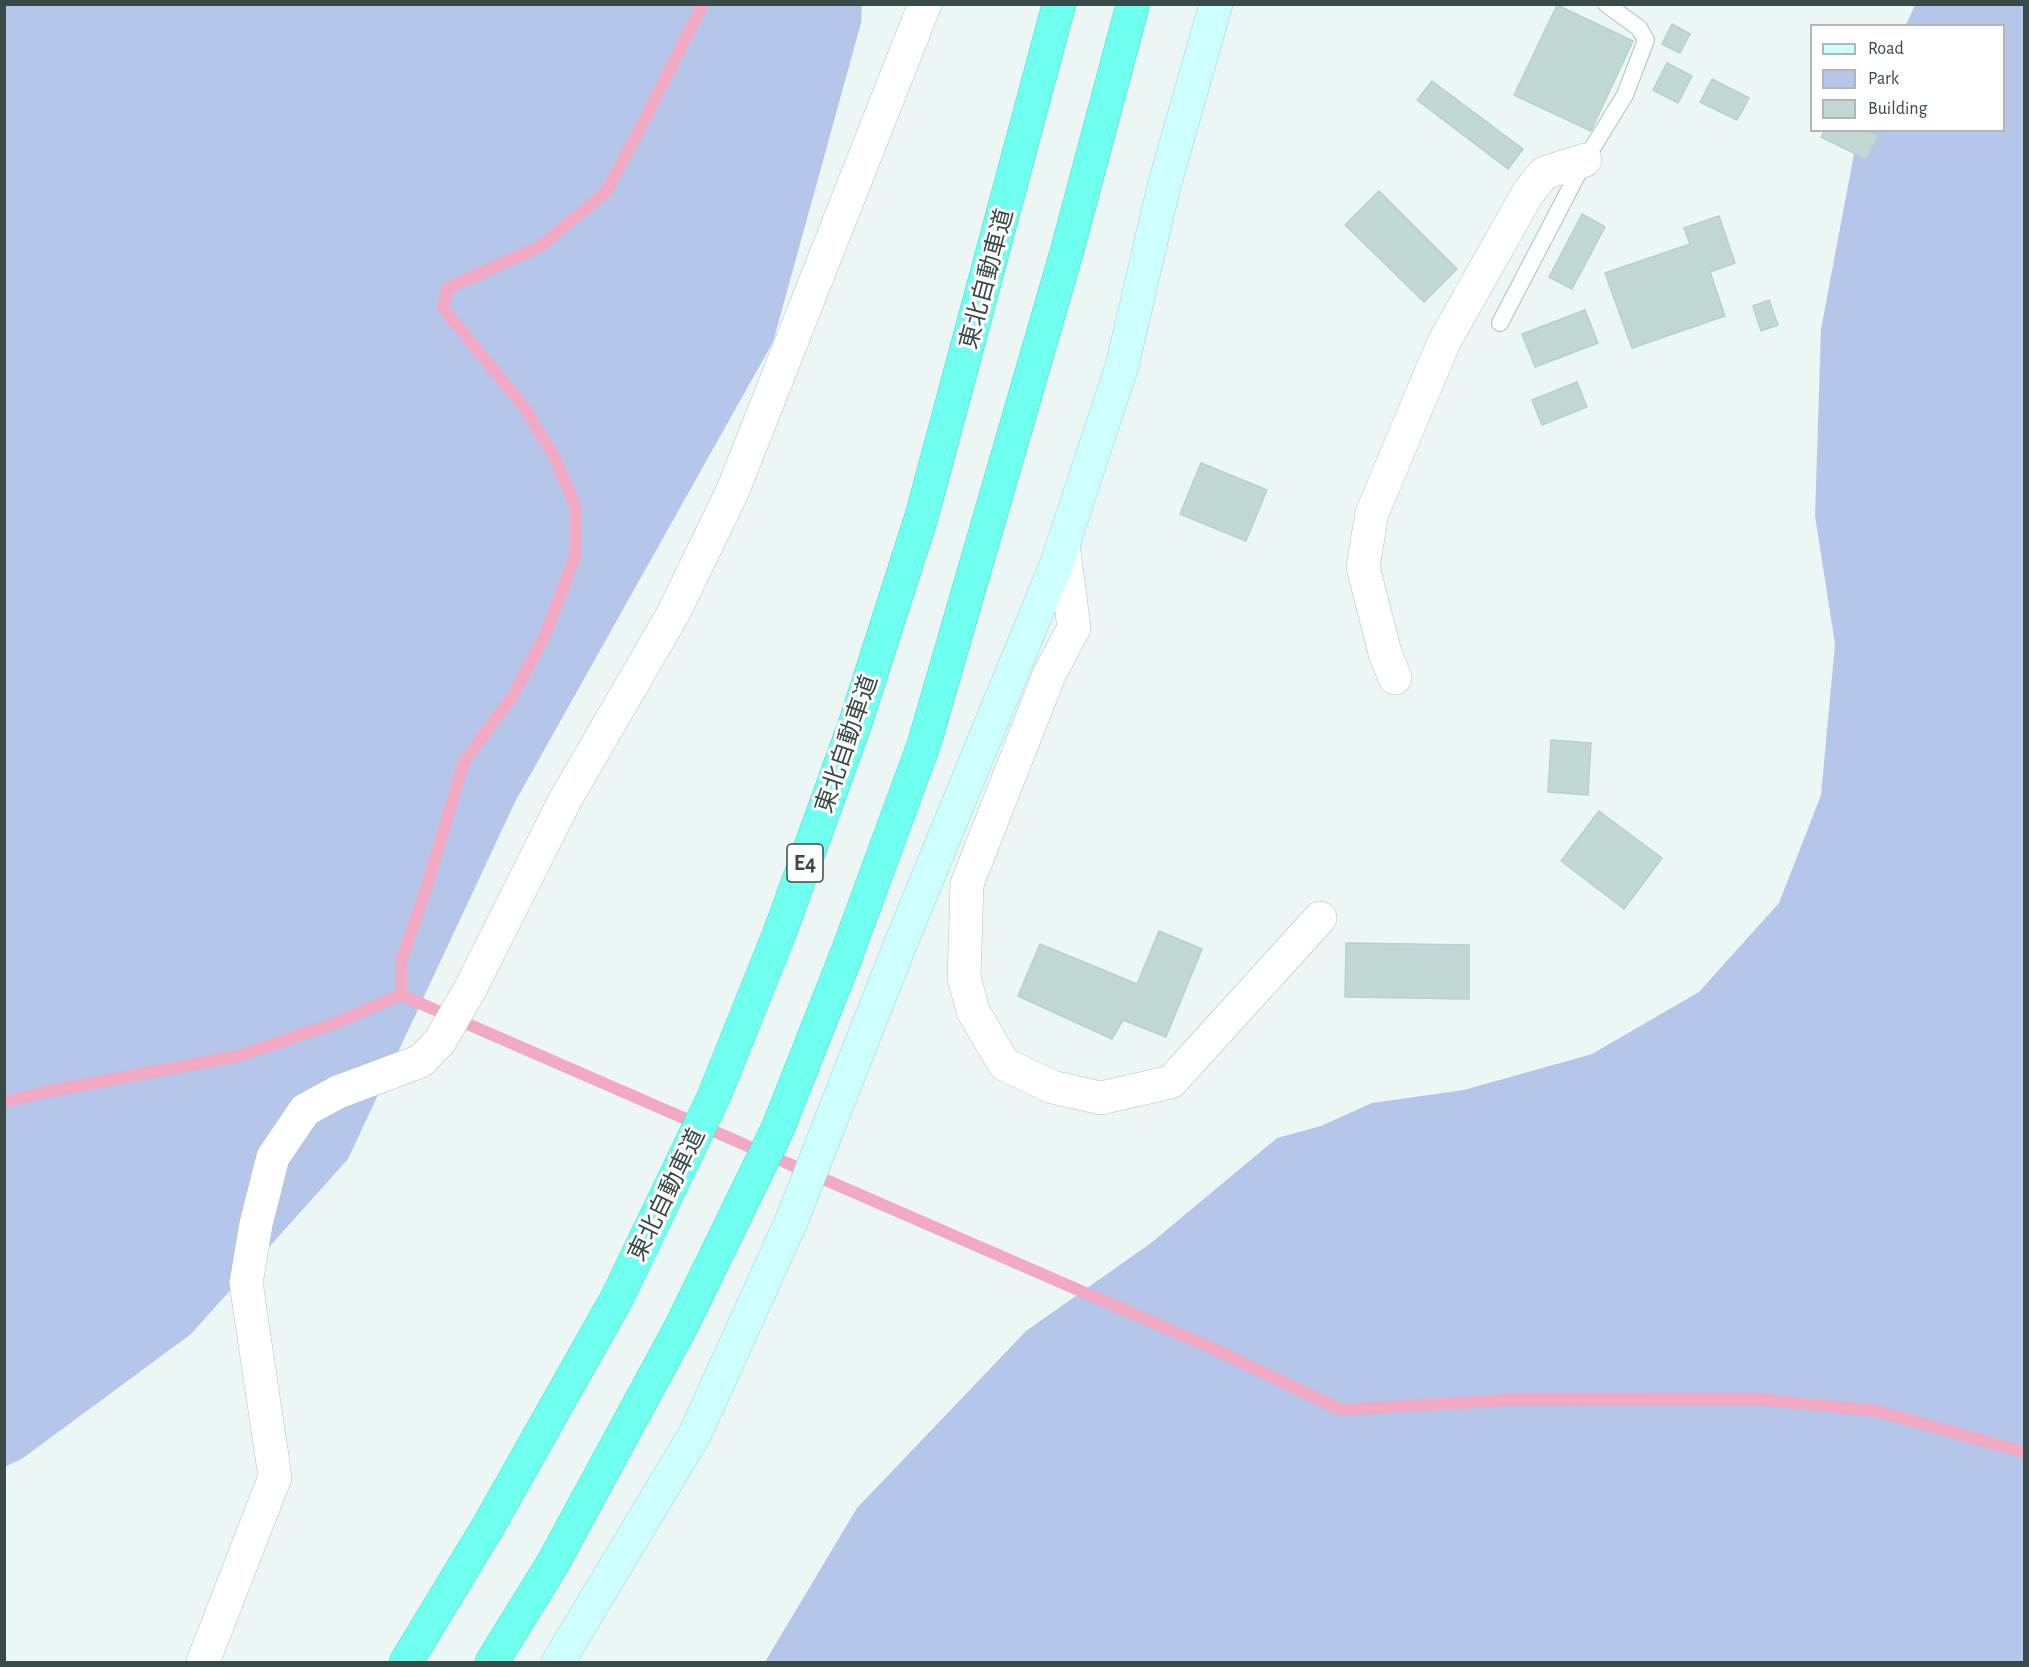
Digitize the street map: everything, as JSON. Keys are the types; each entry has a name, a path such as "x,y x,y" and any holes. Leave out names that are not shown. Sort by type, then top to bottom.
{"highway":[{"name":"東北自動車道","path":"406,1662 489,1525 617,1298 715,1095 771,954 856,721 922,515 1059,4"},
{"path":"492,1662 553,1563 682,1325 778,1128 846,956 924,744 1067,251 1133,4"}],"street":[{"path":"203,1662 274,1478 246,1283 256,1224 273,1157 306,1110 338,1092 421,1061 440,1041 470,991 565,801 673,614 733,490 925,4"},
{"path":"558,1662 695,1434 748,1318 791,1222 898,950 1063,543 1122,366 1164,186 1216,4"},
{"path":"1395,678 1385,654 1363,567 1371,513 1444,342 1528,193 1544,173 1585,160"},
{"path":"1063,543 1074,628 1049,675 966,884 964,977 973,1011 1004,1064 1052,1087 1101,1098 1171,1082 1320,918"}],"lane":[{"path":"1500,323 1585,160 1625,95 1646,40 1639,28 1606,4"}],"green space":[{"path":"5,5 862,5 861,23 773,342 515,802 348,1159 191,1334 23,1458 5,1467"},
{"path":"1915,5 2024,5 2024,1662 765,1662 857,1508 1026,1331 1151,1243 1277,1138 1321,1126 1372,1103 1464,1090 1592,1054 1699,992 1779,903 1821,795 1835,644 1815,516 1821,329 1854,154 1864,132 2005,132 2005,24 1906,24"}],"building":[{"path":"1557,5 1633,41 1591,131 1514,95"},
{"path":"1672,24 1690,34 1680,53 1662,44"},
{"path":"1667,63 1692,76 1678,103 1653,90"},
{"path":"1712,79 1749,98 1737,120 1700,102"},
{"path":"1432,81 1523,149 1508,169 1417,100"},
{"path":"1824,132 1871,132 1878,136 1866,159 1821,137"},
{"path":"1379,191 1457,269 1424,302 1345,225"},
{"path":"1582,214 1605,227 1572,289 1549,277"},
{"path":"1719,216 1735,263 1710,272 1725,316 1632,348 1605,273 1690,244 1684,228"},
{"path":"1769,300 1778,325 1761,331 1753,306"},
{"path":"1585,310 1598,343 1535,367 1522,334"},
{"path":"1577,382 1587,407 1542,425 1532,400"},
{"path":"1201,463 1267,490 1246,541 1180,514"},
{"path":"1551,740 1591,743 1588,795 1548,792"},
{"path":"1599,811 1662,858 1624,909 1561,861"},
{"path":"1159,931 1202,949 1166,1037 1123,1020 1112,1039 1018,996 1040,944 1137,984"},
{"path":"1346,943 1469,945 1469,999 1345,997"}],"waterway":[{"path":"401,995 401,962 428,883 464,762 514,694 546,633 575,557 576,508 555,458 524,407 443,308 448,288 541,246 606,192 703,4"},
{"path":"4,1102 239,1056 333,1024 401,995 1214,1349 1341,1410 1508,1400 1757,1399 1876,1411 2024,1452"}]}
